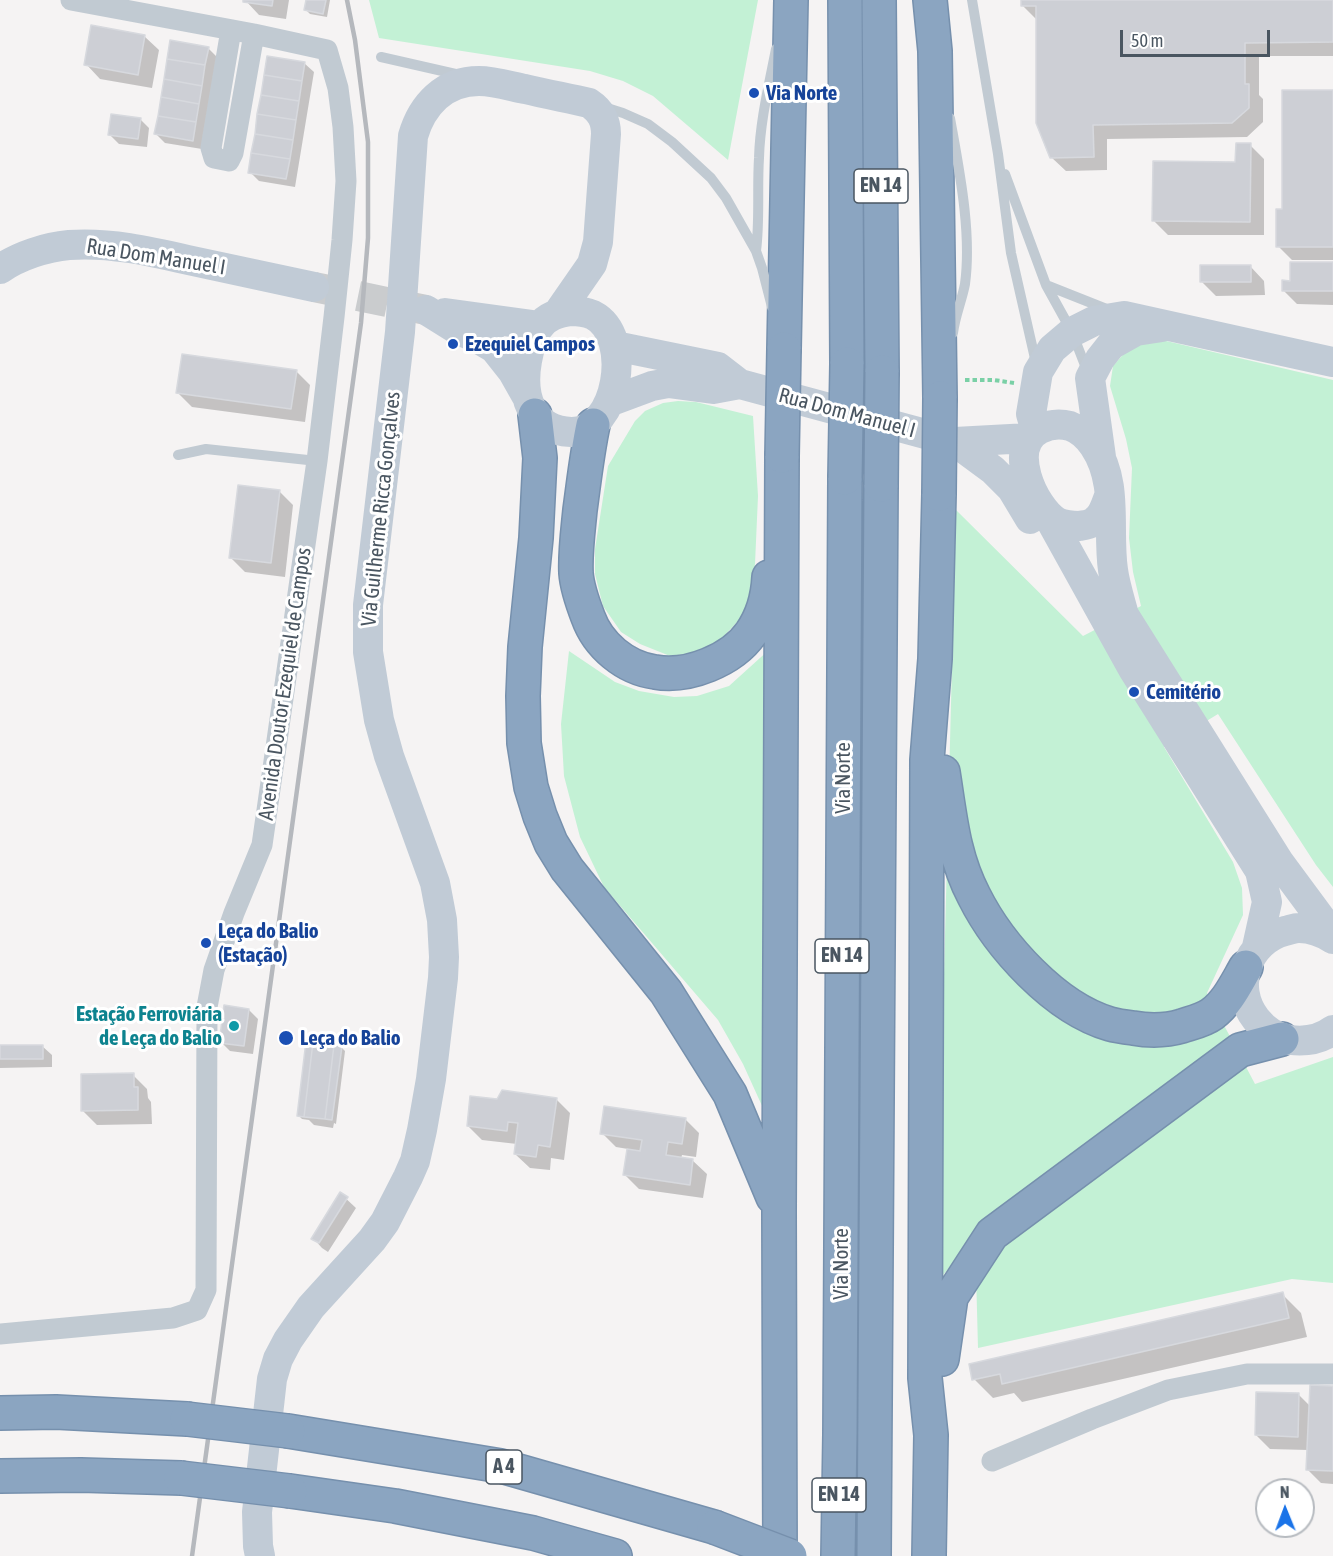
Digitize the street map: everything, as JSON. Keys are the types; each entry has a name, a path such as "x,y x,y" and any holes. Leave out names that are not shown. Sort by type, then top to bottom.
{"highway":[{"name":"Via Norte","path":"838,1556 847,364 845,0"},
{"name":"Via Norte","path":"874,1556 882,372 879,0"},
{"path":"929,1556 931,1436 925,1378 927,760 935,659 943,389 934,51 930,0"},
{"path":"780,1556 779,1210 785,7"},
{"path":"530,405 540,458 536,538 525,647 524,743 531,787 551,843 567,869 666,992 730,1095 779,1210"},
{"path":"601,413 587,455 576,543 576,575 588,620 602,641 615,656 655,672 683,673 705,666 729,654 751,633 768,594 775,486 782,456"},
{"path":"935,659 941,761 956,850 963,873 975,898 999,937 1019,961 1077,1010 1110,1024 1157,1031 1177,1028 1211,1015 1228,998 1252,957"},
{"path":"931,1436 951,1297 992,1234 1240,1050 1282,1039"},
{"name":"A 4","path":"0,1413 56,1412 188,1419 288,1431 501,1466 714,1527 790,1556"},
{"path":"0,1476 81,1475 181,1478 290,1491 395,1506 532,1533 615,1556"}],"main road":[{"name":"Via Guilherme Ricca Gonçalves","path":"260,1556 257,1512 272,1379 278,1359 311,1307 372,1240 385,1222 415,1161 423,1130 431,1079 443,978 442,920 435,883 389,756 379,720 368,652 368,605 400,332 413,136 430,102 443,92 466,82 489,82 589,103"},
{"path":"530,405 525,381 527,358 535,334 592,264 597,242 606,124 597,108 589,103"},
{"name":"Rua Dom Manuel I","path":"0,269 47,249 86,244 161,254 314,287"},
{"path":"592,264 608,334 616,370 614,386 601,413 585,430 559,430 549,426 530,405 513,372 494,348 458,330 426,310 549,319 571,311 584,312 595,316 608,334"},
{"path":"1331,1034 1304,1042 1282,1039 1263,1028 1249,1010 1243,988 1267,902 1260,871 1133,669 1040,502 1024,467 1024,454 1033,434 1031,414 1037,380 1052,349 1072,332 1094,321 1124,316 1333,362"},
{"path":"1101,457 1090,378 1111,345 1136,331 1170,325"},
{"name":"Rua Dom Manuel I","path":"608,334 718,367 740,384 992,458 1040,502"},
{"name":"Rua Dom Manuel I","path":"601,413 652,386 668,383 713,389 740,384"},
{"path":"1033,434 1049,424 1062,424 1075,428 1087,436 1101,457 1106,470 1109,496 1113,571 1124,615 1280,862 1333,937"},
{"name":"Rua Dom Manuel I","path":"961,448 1033,434"},
{"path":"961,448 993,470 1012,489 1097,631 1133,669"},
{"path":"1040,502 1059,523 1071,526 1085,525 1096,520 1109,496"},
{"path":"1252,957 1275,934 1296,928 1319,931 1333,937"}],"street":[{"path":"71,0 254,34 233,153 229,161 214,158 210,148 231,30"},
{"name":"Avenida Doutor Ezequiel de Campos","path":"0,1334 173,1318 197,1310 206,1290 207,1007 214,970 262,845 317,461 342,240 346,180 338,88 327,50 254,34"},
{"path":"992,1461 1168,1390 1247,1374 1333,1374"}],"lane":[{"path":"782,0 785,7"},
{"path":"930,0 946,92"},
{"path":"972,0 998,154 1011,253 1037,380"},
{"path":"756,251 759,230 758,160 761,123 777,38"},
{"path":"381,57 489,82"},
{"path":"589,103 648,124 672,142 711,178 726,198 756,251 784,349"},
{"path":"943,389 964,284 967,253 960,172 948,104"},
{"path":"998,154 1046,285 1072,332 1090,378"},
{"path":"1046,285 1124,316"},
{"path":"178,455 206,449 317,461"}],"path":[{"path":"943,389 994,380 1037,380"}],"green space":[{"path":"369,0 758,0 728,160 653,96 623,81 590,71 379,38"},
{"path":"1162,340 1333,380 1333,887 1316,865 1218,714 1164,747 1233,862 1242,888 1243,915 1207,993 1255,1084 1333,1057 1333,1283 1292,1279 978,1348 975,1235 936,1284 956,510 1083,636 1141,606 1133,572 1129,538 1132,468 1110,386 1113,366 1127,350 1142,343"},
{"path":"696,402 753,416 758,496 755,564 750,599 741,618 720,640 694,653 670,656 640,644 621,632 603,606 595,574 595,549 608,466 635,421 645,411 663,403"},
{"path":"771,648 763,1108 743,1064 718,1020 604,887 580,837 564,776 561,724 569,651 615,682 639,691 674,697 697,696 729,686"}],"building":[{"path":"243,0 273,0 272,6 243,2"},
{"path":"306,0 326,0 323,14 304,10"},
{"path":"1021,0 1333,0 1333,42 1245,43 1245,84 1249,84 1249,108 1232,123 1093,125 1094,157 1050,158 1036,123 1036,6 1021,6"},
{"path":"91,25 145,35 138,75 84,65"},
{"path":"170,40 209,47 205,65 167,59"},
{"path":"267,56 305,62 302,81 264,75"},
{"path":"167,59 205,65 202,86 164,79"},
{"path":"264,75 302,81 299,101 261,95"},
{"path":"164,79 202,86 199,104 161,97"},
{"path":"1282,90 1333,90 1333,247 1276,247 1276,209 1282,209"},
{"path":"261,95 299,101 296,120 257,114"},
{"path":"161,97 199,104 196,122 158,116"},
{"path":"111,114 141,118 138,139 108,135"},
{"path":"257,114 296,120 293,140 255,134"},
{"path":"158,116 196,122 193,141 154,134"},
{"path":"255,134 293,140 290,159 251,153"},
{"path":"1236,143 1251,143 1250,222 1152,221 1153,161 1235,162"},
{"path":"251,153 290,159 286,179 248,173"},
{"path":"1290,262 1333,262 1333,291 1282,291 1282,280 1290,281"},
{"path":"1200,265 1251,265 1251,282 1200,282"},
{"path":"182,354 297,370 291,409 176,393"},
{"path":"238,485 280,490 271,563 229,558"},
{"name":"Estação Ferroviária de Leça do Balio","path":"224,1005 249,1009 244,1046 219,1043"},
{"path":"306,1041 313,1042 304,1117 297,1116"},
{"path":"313,1042 334,1045 325,1119 304,1117"},
{"path":"0,1045 43,1045 43,1059 0,1059"},
{"path":"334,1045 342,1046 332,1120 325,1119"},
{"path":"134,1073 134,1087 138,1087 138,1110 81,1111 81,1074"},
{"path":"502,1090 557,1098 550,1147 538,1145 536,1157 514,1154 518,1123 508,1122 507,1131 467,1126 470,1096 497,1099"},
{"path":"604,1106 686,1118 682,1144 668,1142 666,1155 693,1159 690,1185 623,1175 627,1149 640,1151 642,1140 600,1134"},
{"path":"340,1192 348,1197 319,1243 311,1239"},
{"path":"1283,1292 1289,1318 1002,1384 1000,1374 972,1380 969,1364"},
{"path":"1310,1385 1333,1386 1333,1471 1306,1470"},
{"path":"1256,1392 1299,1393 1298,1437 1255,1435"}],"tunnel":[{"path":"314,287 426,310"}],"railway":[{"path":"192,1556 361,323 368,238 368,142 355,40 347,0"}],"place":[{"name":"Via Norte","path":"754,93"},
{"name":"Ezequiel Campos","path":"453,344"},
{"name":"Cemitério","path":"1134,692"},
{"name":"Leça do Balio (Estação)","path":"206,943"},
{"name":"Estação Ferroviária de Leça do Balio","path":"234,1026"},
{"name":"Leça do Balio","path":"286,1038"}]}
